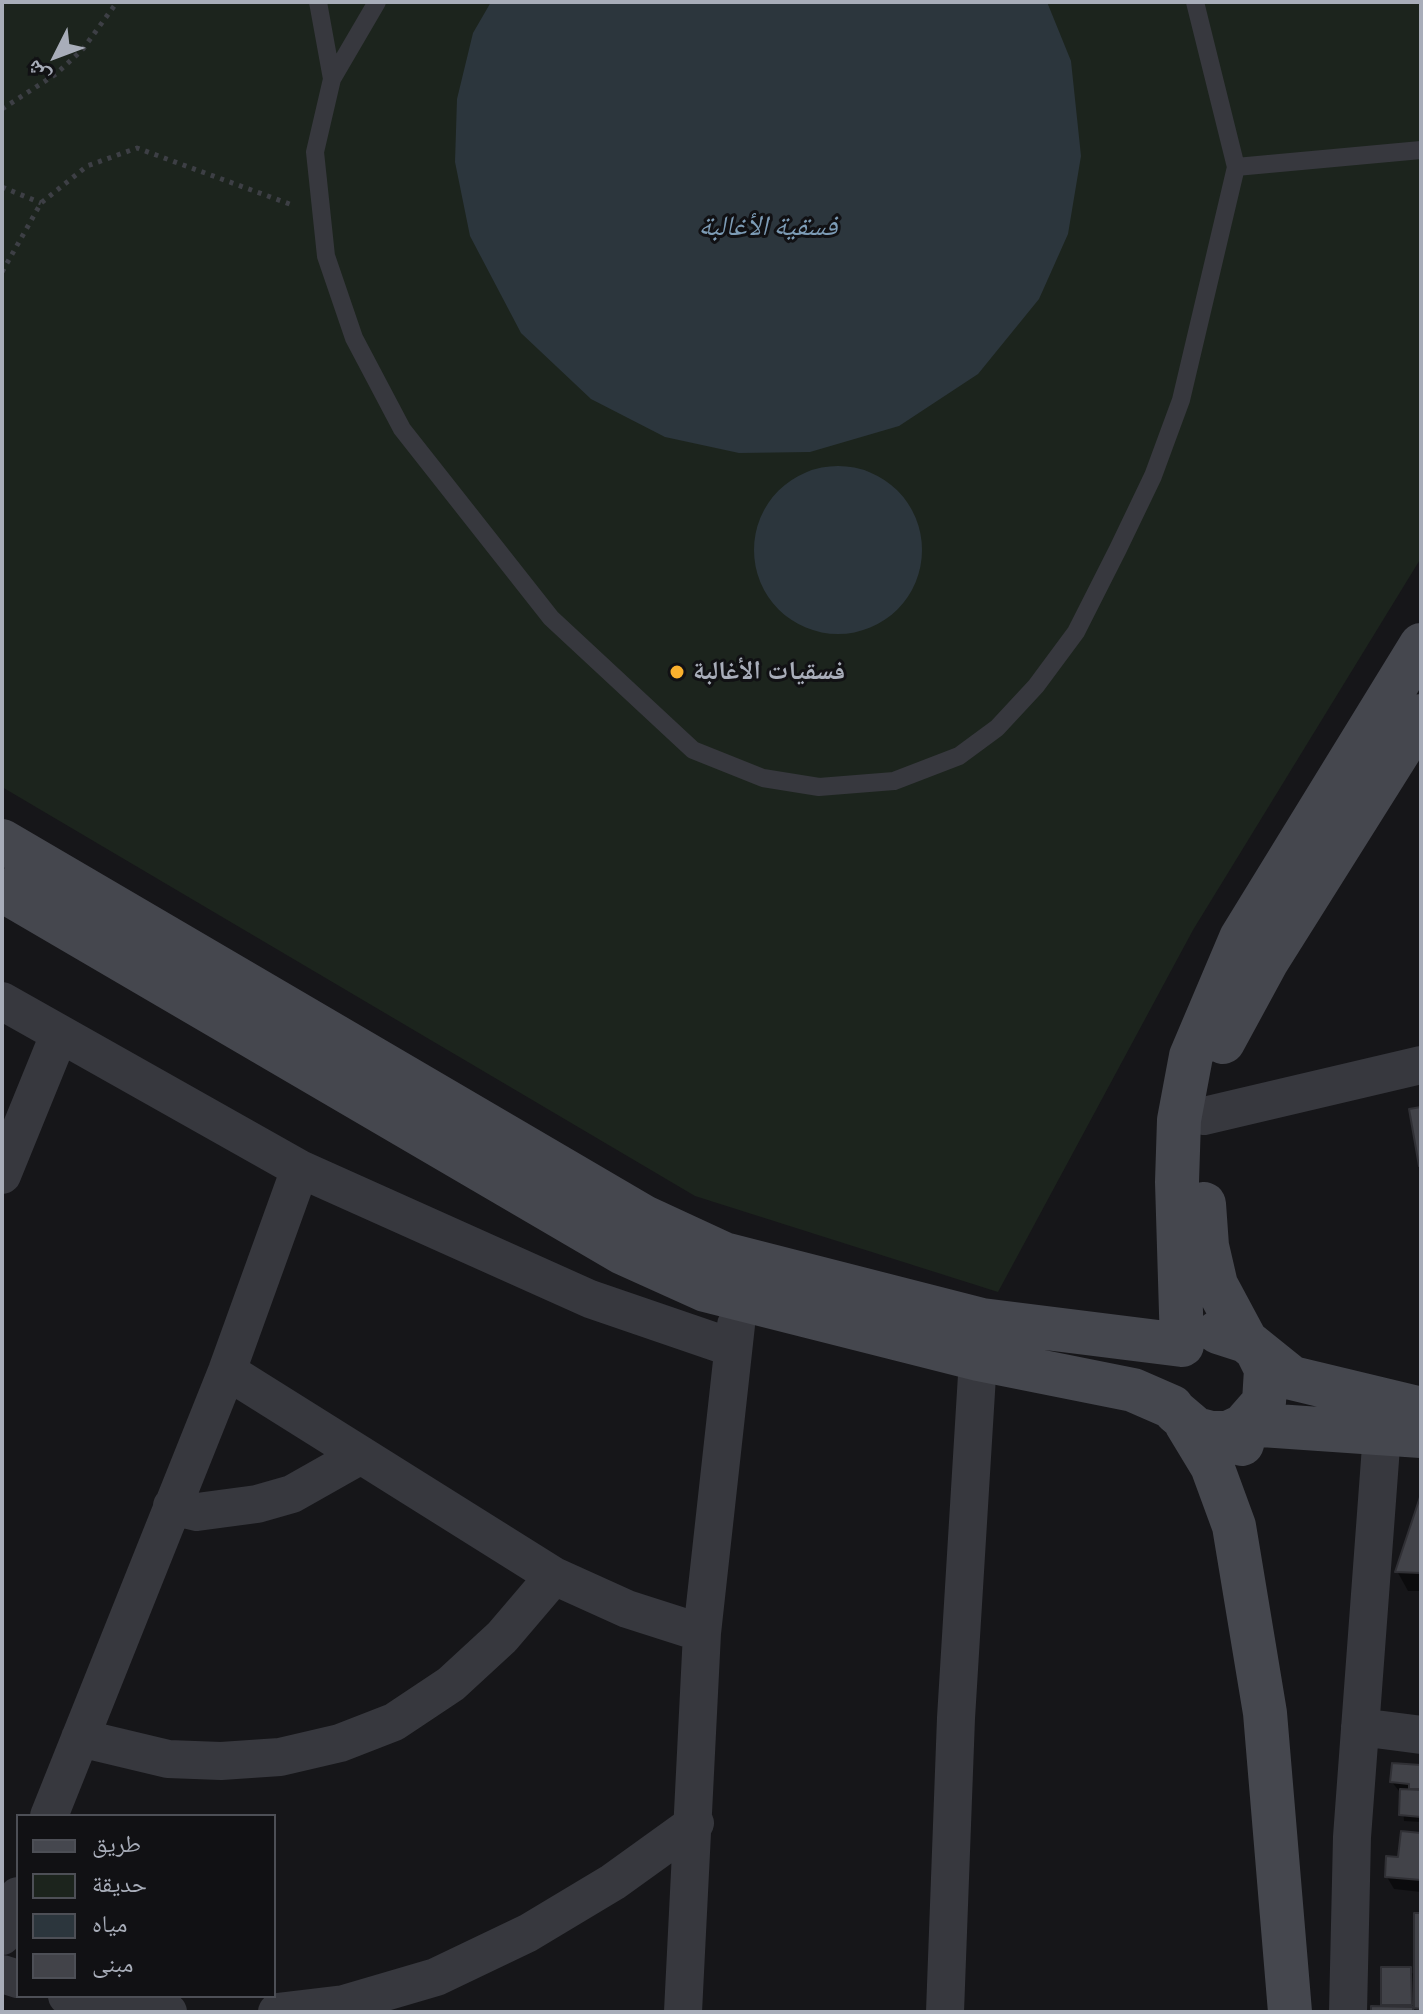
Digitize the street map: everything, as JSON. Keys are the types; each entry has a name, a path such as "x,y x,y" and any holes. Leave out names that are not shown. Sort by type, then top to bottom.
{"street":[{"path":"1182,1345 1177,1182 1179,1120 1191,1056 1241,938 1421,645"},
{"path":"1234,1526 1238,1458 1247,1424 1264,1402 1267,1386 1266,1369 1227,1312 1216,1285 1207,1246 1202,1172 1204,1116 1210,1079 1221,1046 1243,1004 1421,716"},
{"path":"2,841 644,1217 724,1254 746,1280 978,1359 1133,1390 1211,1433 1228,1433 1247,1424 1402,1434 1360,1727 1348,1932 1348,2012"},
{"path":"2,890 623,1253 705,1290 746,1280 982,1320 1182,1345"},
{"path":"2,1001 300,1169 590,1299 733,1348"},
{"path":"2,1175 59,1035"},
{"path":"1204,1116 1421,1065"},
{"path":"50,1814 227,1371 300,1169"},
{"path":"683,2012 695,1823 702,1633 733,1348 746,1280"},
{"path":"1290,2012 1265,1713 1234,1526 1212,1466 1179,1415 1166,1375 1171,1359 1182,1345 1196,1336 1213,1332 1230,1334 1292,1378 1421,1409"},
{"path":"945,2012 956,1718 978,1359"},
{"path":"227,1371 554,1576 627,1609 702,1633"},
{"path":"172,1506 197,1512 257,1504 304,1489 361,1455"},
{"path":"80,1738 168,1759 221,1761 280,1757 340,1743 394,1722 451,1684 502,1637 554,1576"},
{"path":"1360,1727 1421,1735"},
{"path":"277,2012 344,2004 436,1977 528,1933 613,1882 695,1823"},
{"path":"2,1936 16,1901"},
{"path":"76,1998 110,2006 168,2012"}],"lane":[{"path":"318,2 332,79"},
{"path":"377,2 332,79 315,152 326,256 354,338 402,429 551,618 693,750 763,778 819,787 894,781 959,756 997,728 1036,686 1076,632 1153,476 1181,400 1236,167 1195,2"},
{"path":"1236,167 1421,150"}],"path":[{"path":"2,109 56,74 83,49 117,2"},
{"path":"2,272 41,203 87,166 137,148 322,216"},
{"path":"2,187 41,203"}],"green space":[{"name":"فسقيات الأغالبة","path":"2,2 1421,2 1421,558 1193,930 998,1292 695,1196 2,787"}],"water":[{"name":"فسقية الأغالبة","path":"491,2 1047,2 1071,61 1081,156 1068,234 1039,299 978,374 899,426 810,452 739,453 665,437 591,399 521,333 470,236 455,162 457,99 473,33"},
{"path":"838,466 870,473 885,480 897,491 908,503 915,518 922,550 915,582 908,597 897,609 885,620 870,627 838,634 806,627 791,620 779,609 768,597 761,582 754,550 761,518 768,503 779,491 791,480 806,473"}],"building":[{"path":"1421,1107 1421,1165 1419,1166 1409,1109"},
{"path":"1421,1494 1421,1573 1395,1572"},
{"path":"1392,1763 1421,1765 1421,1789 1409,1789 1409,1784 1390,1782"},
{"path":"1400,1789 1421,1790 1421,1817 1399,1815"},
{"path":"1401,1831 1421,1833 1421,1880 1385,1877 1386,1856 1398,1857"},
{"path":"1414,1913 1421,1913 1421,2009 1414,2008"},
{"path":"1381,1967 1411,1967 1412,2005 1381,2005"},
{"path":"1371,2006 1413,2007 1413,2012 1371,2012"}],"place":[{"name":"فسقيات الأغالبة","path":"677,672"}]}
